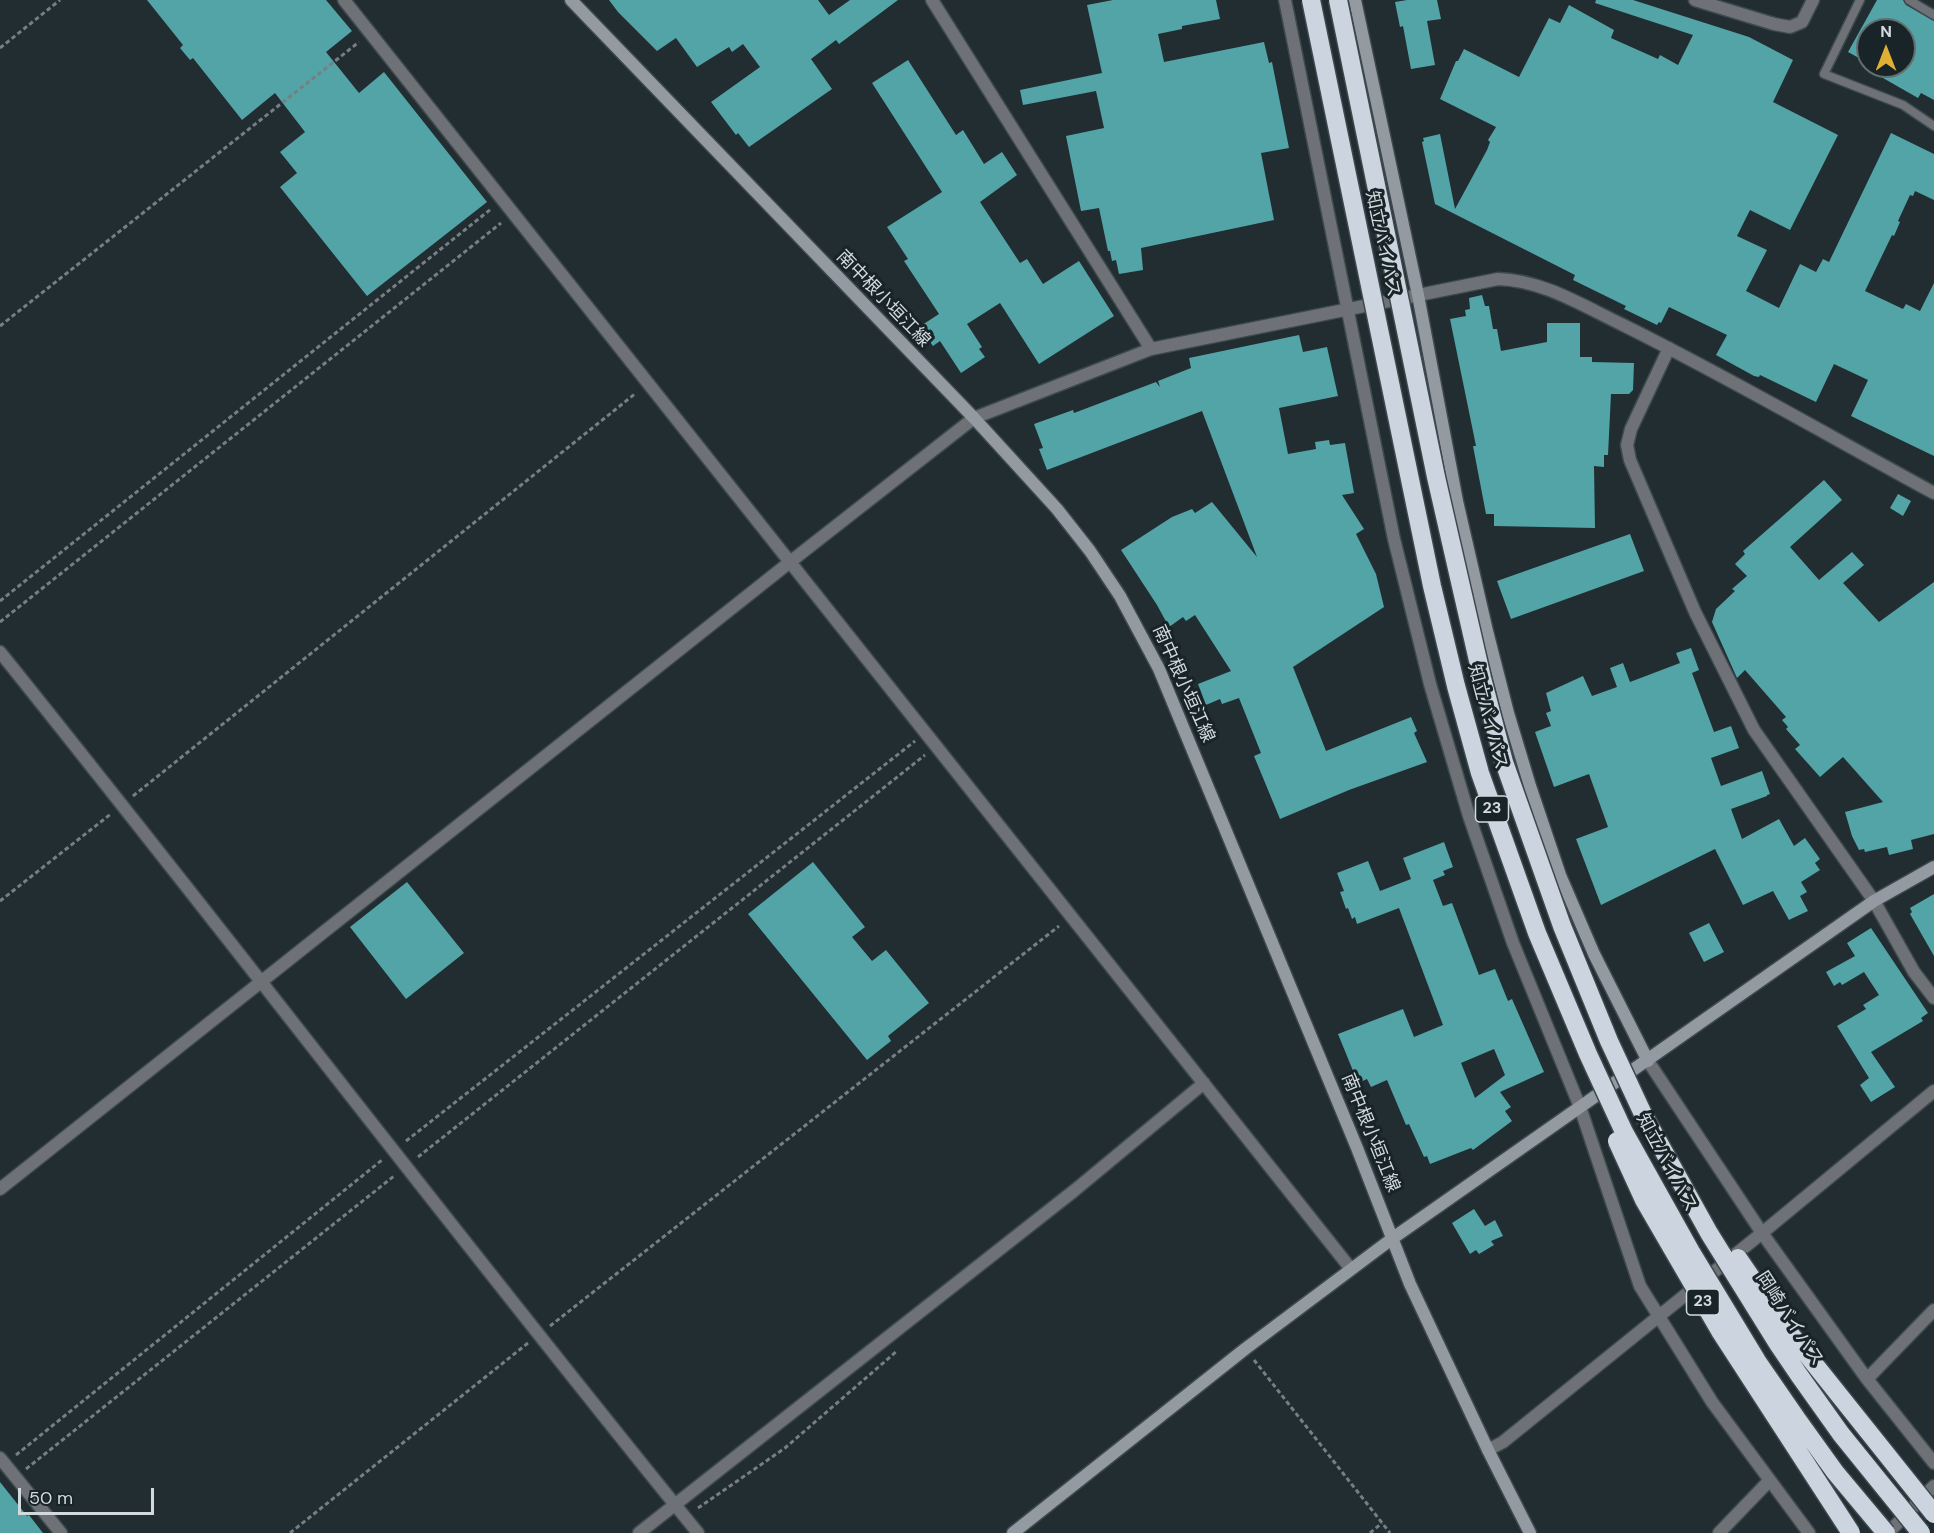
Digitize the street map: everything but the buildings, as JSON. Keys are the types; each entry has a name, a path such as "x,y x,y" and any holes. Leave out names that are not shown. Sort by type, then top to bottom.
{"highway":[{"name":"知立バイパス","path":"1311,0 1430,575 1456,686 1480,773 1537,933 1624,1132 1690,1252 1757,1361 1836,1472 1887,1533"},
{"name":"知立バイパス","path":"1338,0 1436,477 1482,678 1504,762 1562,926 1609,1041 1643,1114"},
{"name":"23","path":"1588,1054 1614,1134 1644,1200 1720,1331 1851,1533"},
{"name":"23","path":"1643,1114 1721,1234 1788,1331 1934,1514"},
{"name":"岡崎バイパス","path":"1643,1114 1709,1233 1778,1344 1841,1434 1921,1533"}],"street":[{"path":"344,0 1351,1269"},
{"name":"南中根小垣江線","path":"571,0 974,418 1057,509 1120,596 1164,679 1410,1284 1488,1450 1530,1533"},
{"path":"932,0 1151,350"},
{"path":"1285,0 1394,539 1433,695 1469,816 1513,943 1580,1107 1640,1286 1712,1402 1809,1533"},
{"path":"1355,0 1418,295 1457,501 1487,630 1524,765 1560,874 1594,954 1647,1061 1762,1233 1867,1379 1934,1464"},
{"path":"1695,0 1790,27 1802,22 1813,0"},
{"path":"0,1189 974,418 1151,350 1498,279 1516,279 1556,292 1669,348 1934,493"},
{"path":"1669,348 1631,429 1627,445 1630,460 1695,612 1754,730 1874,901 1914,972 1934,998"},
{"path":"0,652 123,804 538,1335 698,1533"},
{"path":"1013,1533 1245,1349 1393,1238 1874,901 1934,867"},
{"path":"639,1533 1141,1137 1204,1083"},
{"path":"1488,1450 1503,1442 1934,1091"},
{"path":"1867,1379 1934,1310"},
{"path":"2,1461 61,1533"},
{"path":"1719,1533 1769,1481"},
{"path":"1887,1533 1934,1486"}],"lane":[{"path":"1860,0 1824,74 1903,105 1934,126"},
{"path":"1909,0 1934,15"}],"path":[{"path":"0,48 60,0"},
{"path":"0,326 370,33"},
{"path":"0,601 503,199"},
{"path":"0,622 514,213"},
{"path":"0,901 648,383"},
{"path":"2,1461 926,733"},
{"path":"16,1478 936,746"},
{"path":"290,1533 538,1335 1071,917"},
{"path":"1245,1349 1390,1533"},
{"path":"1370,1533 1382,1523"}]}
